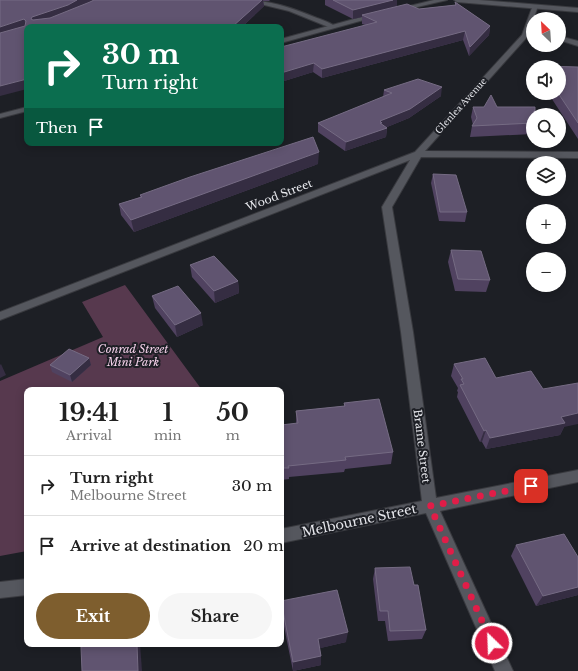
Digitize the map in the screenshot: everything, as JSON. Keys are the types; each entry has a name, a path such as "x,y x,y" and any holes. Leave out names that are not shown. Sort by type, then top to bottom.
{"street":[{"path":"247,0 288,9 333,27"},
{"path":"392,11 444,0"},
{"path":"458,0 578,10"},
{"name":"Glenlea Avenue","path":"534,12 535,6"},
{"path":"284,40 385,13"},
{"name":"Glenlea Avenue","path":"387,207 418,154 526,39"},
{"path":"566,39 578,44"},
{"path":"0,116 24,110"},
{"name":"Wood Street","path":"0,316 418,154 578,155"},
{"name":"Brame Street","path":"387,207 407,332 430,506 504,671"},
{"name":"Melbourne Street","path":"284,535 578,476"},
{"path":"0,590 24,587"}],"green space":[{"name":"Conrad Street Mini Park","path":"125,285 200,387 24,387 24,552 0,556 0,381 103,337 82,302"}],"building":[{"path":"0,0 77,0 68,5 32,17 31,19 33,20 50,18 94,0 262,0 235,24 25,24 26,21 24,19 0,27"},
{"path":"333,0 393,0 353,10"},
{"path":"455,2 490,26 470,47 465,31 322,69 314,63 284,72 284,46 377,22 362,15 407,4 419,9 456,5"},
{"path":"24,26 24,80 0,86 0,33"},
{"path":"566,67 578,67 578,123 563,100 566,100"},
{"path":"418,79 442,87 410,109 380,121 382,123 380,123 387,128 346,142 318,123 392,93 384,90"},
{"path":"491,95 497,107 535,108 526,108 526,123 472,126 477,118 473,107 484,107"},
{"path":"313,137 319,152 131,220 119,204 142,197 140,195 190,177"},
{"path":"433,174 456,175 467,212 440,212"},
{"path":"451,250 481,251 490,280 458,279"},
{"path":"214,256 238,281 214,291 190,265"},
{"path":"178,286 201,313 175,325 152,296"},
{"path":"69,349 89,358 70,375 50,365"},
{"path":"485,358 496,378 531,371 543,389 578,383 578,413 561,417 565,423 490,438 486,430 484,431 460,385 464,384 461,379 463,379 454,364"},
{"path":"379,399 393,452 345,457 346,460 288,466 289,468 284,468 284,425 298,423 296,411 345,406 344,403"},
{"path":"564,534 578,557 578,587 543,596 516,545"},
{"path":"410,567 414,585 418,585 426,630 390,631 388,611 380,611 375,568"},
{"path":"337,590 348,632 318,639 321,656 293,662 284,616 284,600"},
{"path":"81,647 137,647 138,671 82,671"}],"route":[{"path":"492,643 430,506 531,486"}]}
